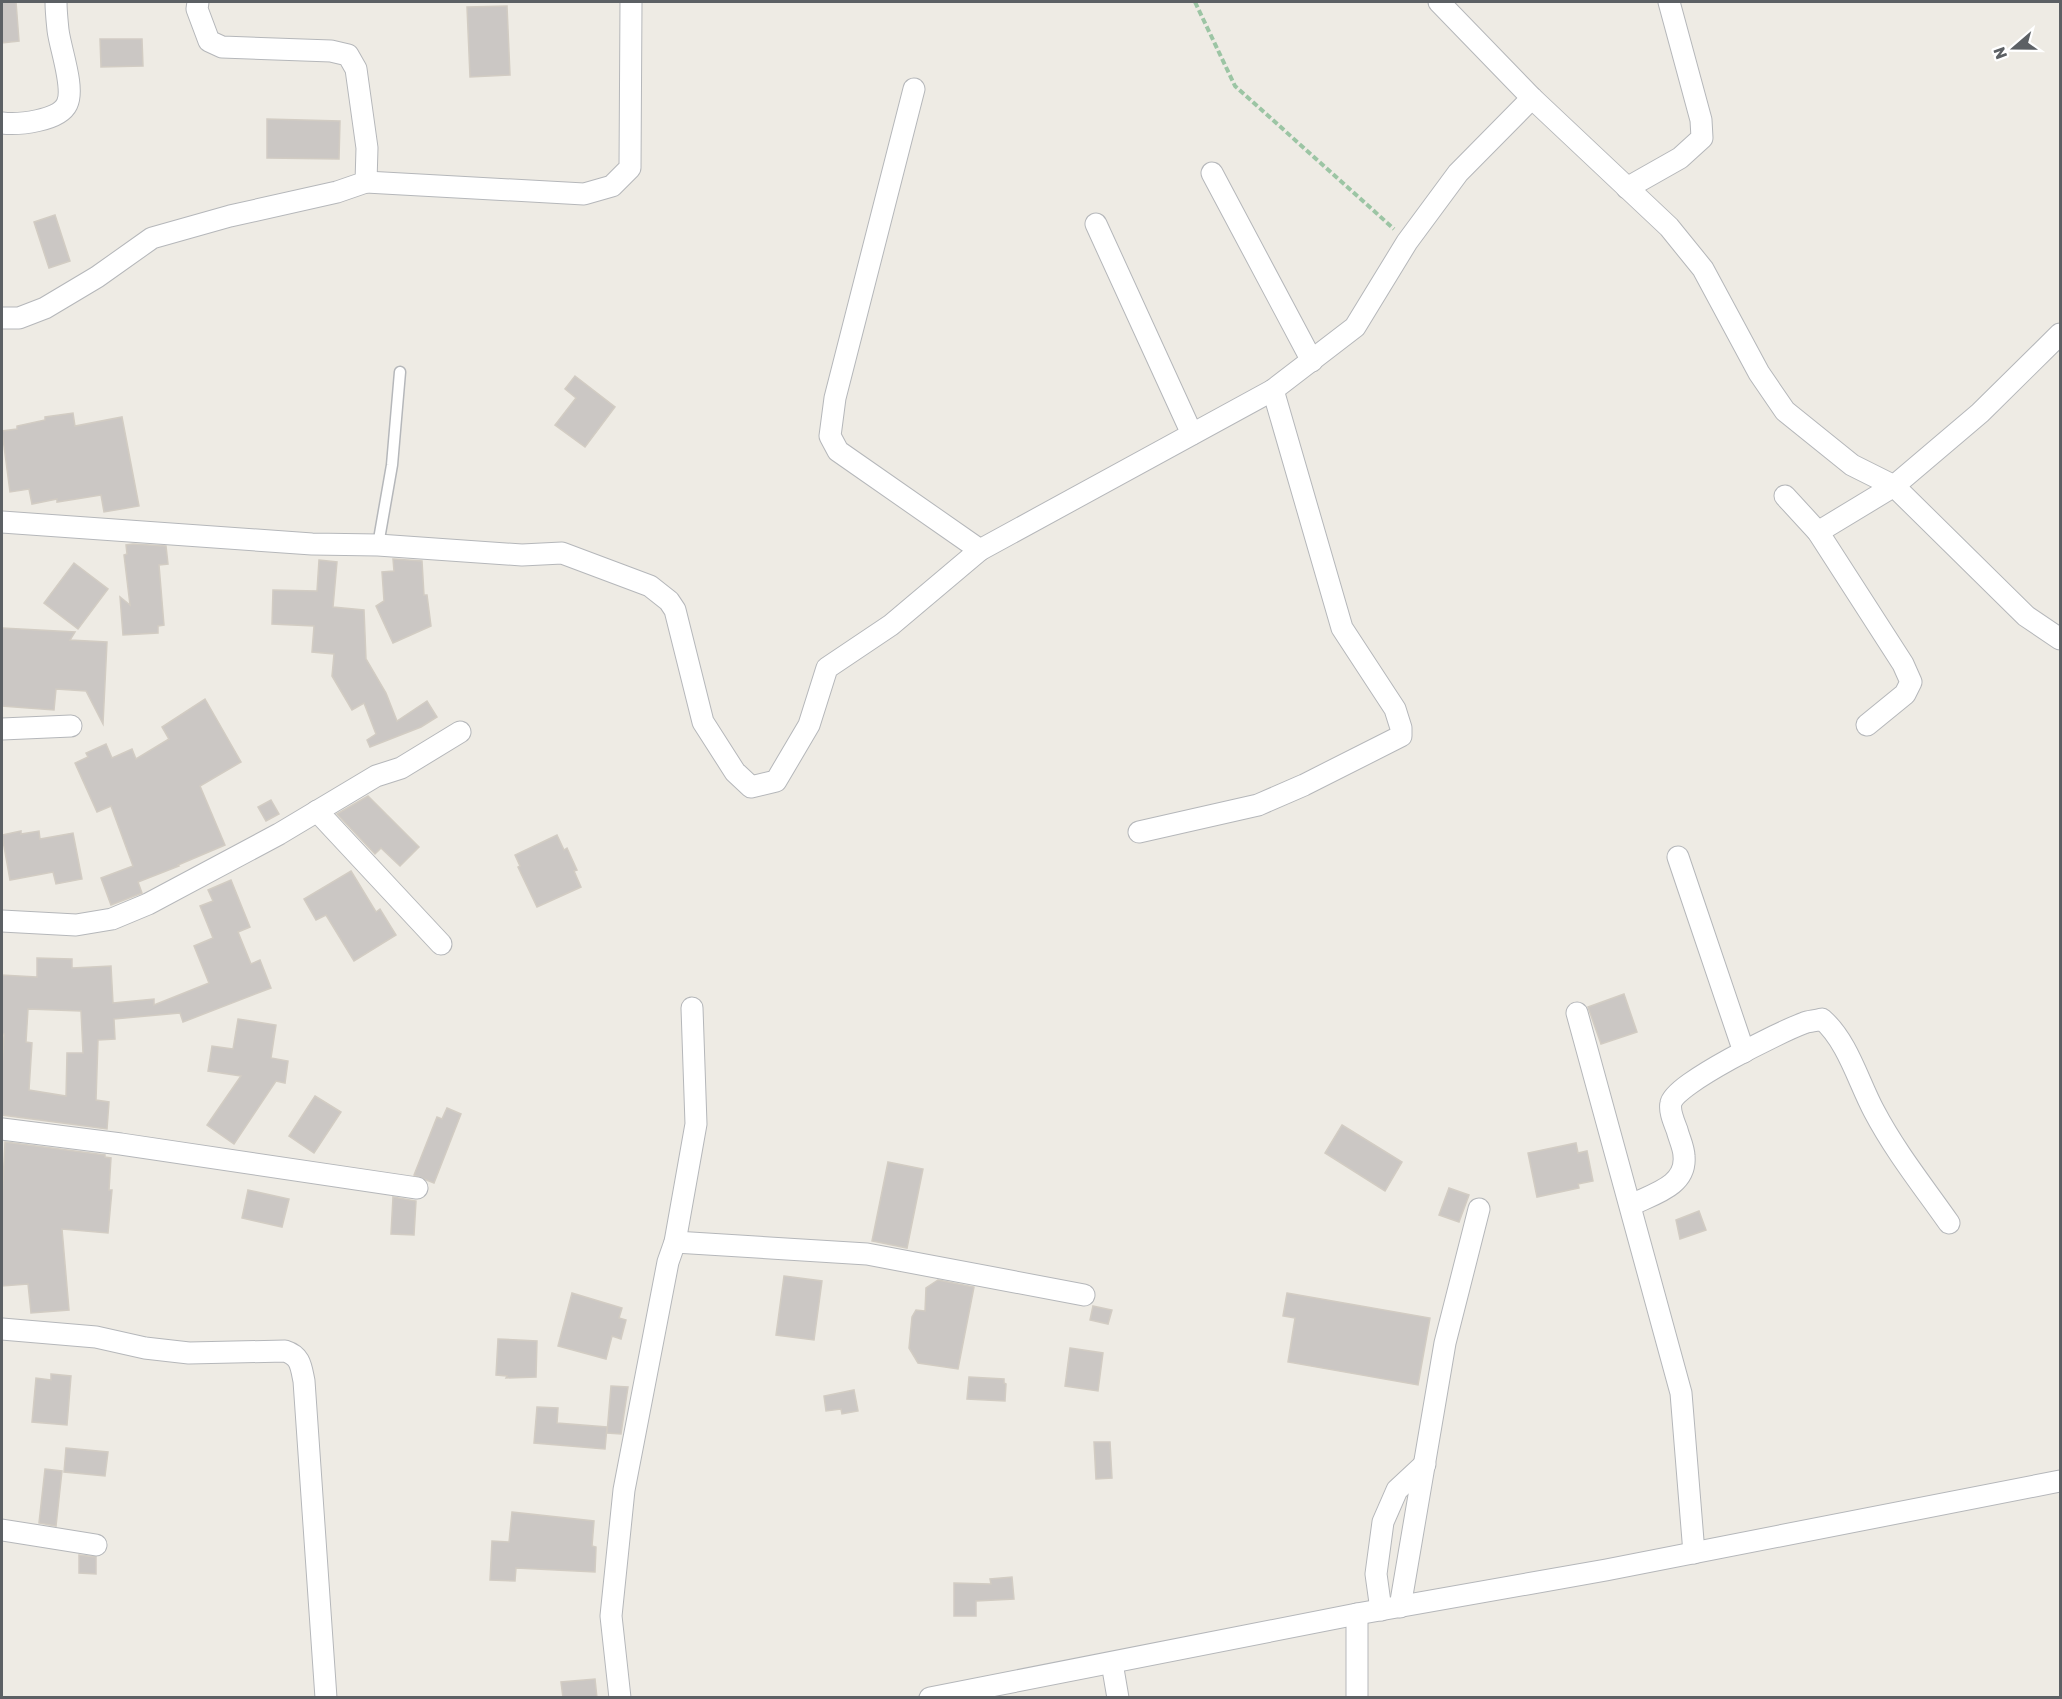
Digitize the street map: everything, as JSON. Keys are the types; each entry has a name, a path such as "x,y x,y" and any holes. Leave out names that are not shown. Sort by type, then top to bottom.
{"street":[{"path":"2,123 16,124 57,115 67,104 69,89 58,31 56,2"},
{"path":"198,2 197,9 209,41 222,46 330,51 348,55 356,69 367,148 366,182"},
{"path":"2,318 19,318 45,308 97,277 152,238 230,216 337,192 366,182 584,194 612,186 630,168 631,2"},
{"path":"1439,2 1532,98 1670,227 1703,269 1760,374 1785,411 1852,465 1894,486 2026,616 2061,639"},
{"path":"1627,188 1680,158 1702,138 1701,120 1669,2"},
{"path":"914,89 835,398 830,436 838,451 980,550"},
{"path":"2,522 312,544 378,545 522,555 562,553 650,586 669,601 675,610 702,722 735,772 751,787 776,781 809,725 827,668 891,625 980,550 1274,390 1355,327 1407,242 1458,173 1532,98"},
{"path":"1212,172 1312,361"},
{"path":"1096,224 1192,434"},
{"path":"1818,532 1894,486 1980,412 2061,334"},
{"path":"1139,832 1258,805 1304,785 1401,736 1395,710 1342,628 1274,390"},
{"path":"1785,496 1818,532 1903,664 1911,682 1905,694 1867,724"},
{"path":"2,729 71,726"},
{"path":"2,921 76,925 111,920 148,904 279,834 376,776 401,768 460,732"},
{"path":"317,811 441,944"},
{"path":"1678,857 1744,1052"},
{"path":"620,1698 610,1616 624,1490 666,1271 675,1242 696,1124 692,1008"},
{"path":"1577,1013 1681,1393 1694,1552"},
{"path":"1631,1205 1677,1181 1684,1171 1684,1156 1672,1114 1671,1102 1677,1092 1698,1077 1744,1052 1805,1022 1822,1019 1834,1030 1873,1111 1892,1142 1949,1223"},
{"path":"2,1129 121,1143 417,1188"},
{"path":"1391,1608 1425,1464 1445,1343 1479,1209"},
{"path":"675,1242 867,1254 1084,1294"},
{"path":"2,1329 96,1337 145,1348 189,1353 285,1351 297,1357 301,1363 304,1382 327,1698"},
{"path":"1391,1608 1376,1574 1383,1522 1396,1490 1425,1464"},
{"path":"930,1698 1357,1614 2059,1487"},
{"path":"2,1530 96,1545"},
{"path":"1357,1614 1357,1698"},
{"path":"1112,1663 1118,1698"}],"lane":[{"path":"378,545 392,465 400,372"}],"path":[{"path":"1195,2 1235,86 1407,242"}],"building":[{"path":"2,2 16,2 19,41 2,43"},
{"path":"507,6 510,75 470,77 467,7"},
{"path":"100,39 142,39 143,66 101,67"},
{"path":"267,119 340,121 339,159 267,158"},
{"path":"55,215 70,261 49,268 34,222"},
{"path":"575,376 615,407 585,447 555,425 576,398 565,389"},
{"path":"73,413 75,426 122,417 139,506 104,512 101,495 32,504 29,489 10,492 2,431 45,420 45,417"},
{"path":"126,545 166,546 168,564 159,565 164,625 158,626 158,633 123,635 120,597 130,605 124,555 127,554"},
{"path":"393,559 422,561 424,595 427,595 431,626 393,643 376,606 384,601 382,572 394,571"},
{"path":"319,560 337,562 333,607 364,610 366,659 386,693 397,721 427,701 437,717 421,727 370,747 367,740 376,734 364,703 352,710 332,676 334,654 312,652 314,626 272,624 273,590 317,591"},
{"path":"74,563 108,589 78,629 44,603"},
{"path":"2,628 75,632 70,640 107,642 103,724 86,691 56,689 54,710 2,706"},
{"path":"205,699 241,762 200,786 225,845 138,882 142,893 111,905 101,878 133,866 111,806 97,812 75,763 88,757 86,753 106,744 112,758 132,749 136,759 169,739 162,727"},
{"path":"368,796 419,847 400,866 381,848 375,854 337,814"},
{"path":"271,800 279,814 266,821 258,807"},
{"path":"21,831 21,834 39,831 40,839 73,833 82,879 56,884 53,872 10,880 2,835"},
{"path":"557,835 564,850 567,848 577,870 574,871 581,887 537,907 518,867 520,866 515,855"},
{"path":"351,871 376,912 380,909 396,935 354,961 326,915 316,920 304,899"},
{"path":"231,880 250,927 238,932 251,964 260,960 271,988 183,1022 180,1013 114,1019 115,1039 98,1040 96,1100 109,1102 107,1129 2,1115 4,1034 2,1034 2,975 37,977 37,958 72,959 72,968 111,966 113,1003 154,999 154,1005 209,983 194,946 213,938 200,906 213,901 208,890","holes":["28,1009 81,1011 83,1053 67,1053 66,1096 29,1090 32,1043 26,1042"]},
{"path":"1624,994 1637,1032 1601,1044 1588,1007"},
{"path":"238,1019 276,1025 271,1058 288,1061 285,1083 276,1081 234,1144 207,1125 241,1076 208,1071 212,1046 233,1049"},
{"path":"315,1096 341,1112 314,1153 289,1136"},
{"path":"447,1108 461,1114 434,1183 414,1175 437,1117 442,1119"},
{"path":"1342,1125 1402,1162 1385,1191 1325,1153"},
{"path":"5,1142 105,1155 111,1158 109,1190 112,1190 108,1233 62,1229 69,1310 31,1313 28,1284 2,1286"},
{"path":"1576,1143 1578,1153 1587,1151 1593,1181 1578,1184 1579,1188 1537,1197 1528,1153"},
{"path":"888,1162 923,1169 907,1248 872,1241"},
{"path":"1449,1188 1469,1195 1459,1222 1439,1215"},
{"path":"248,1190 289,1199 282,1227 242,1218"},
{"path":"393,1197 416,1201 414,1235 391,1234"},
{"path":"1699,1211 1706,1230 1680,1239 1676,1220"},
{"path":"784,1276 822,1281 814,1340 776,1335"},
{"path":"938,1280 974,1287 958,1369 918,1363 909,1348 912,1317 916,1310 925,1311 926,1288"},
{"path":"572,1293 622,1308 619,1318 626,1320 621,1339 612,1336 606,1359 558,1346"},
{"path":"1287,1293 1430,1318 1418,1385 1288,1362 1295,1318 1283,1316"},
{"path":"1093,1306 1112,1310 1108,1324 1090,1320"},
{"path":"498,1339 537,1341 536,1377 506,1378 507,1376 496,1375"},
{"path":"1070,1348 1103,1353 1098,1391 1065,1386"},
{"path":"51,1374 71,1376 67,1425 32,1422 36,1378 51,1380"},
{"path":"969,1377 1004,1379 1005,1401 967,1399"},
{"path":"611,1386 628,1387 621,1434 607,1433"},
{"path":"854,1390 858,1411 842,1414 841,1409 826,1411 824,1396"},
{"path":"537,1407 558,1408 557,1423 607,1427 605,1449 534,1443"},
{"path":"1094,1442 1110,1442 1112,1478 1096,1479"},
{"path":"66,1448 108,1452 105,1476 64,1472"},
{"path":"45,1469 62,1471 56,1526 39,1523"},
{"path":"512,1512 594,1521 592,1546 596,1547 595,1572 516,1568 515,1581 490,1580 492,1541 509,1542"},
{"path":"79,1555 96,1557 96,1574 79,1573"},
{"path":"1012,1577 1014,1599 976,1601 976,1616 954,1616 954,1583 991,1584 990,1579"},
{"path":"595,1679 597,1698 563,1698 561,1682"}]}
